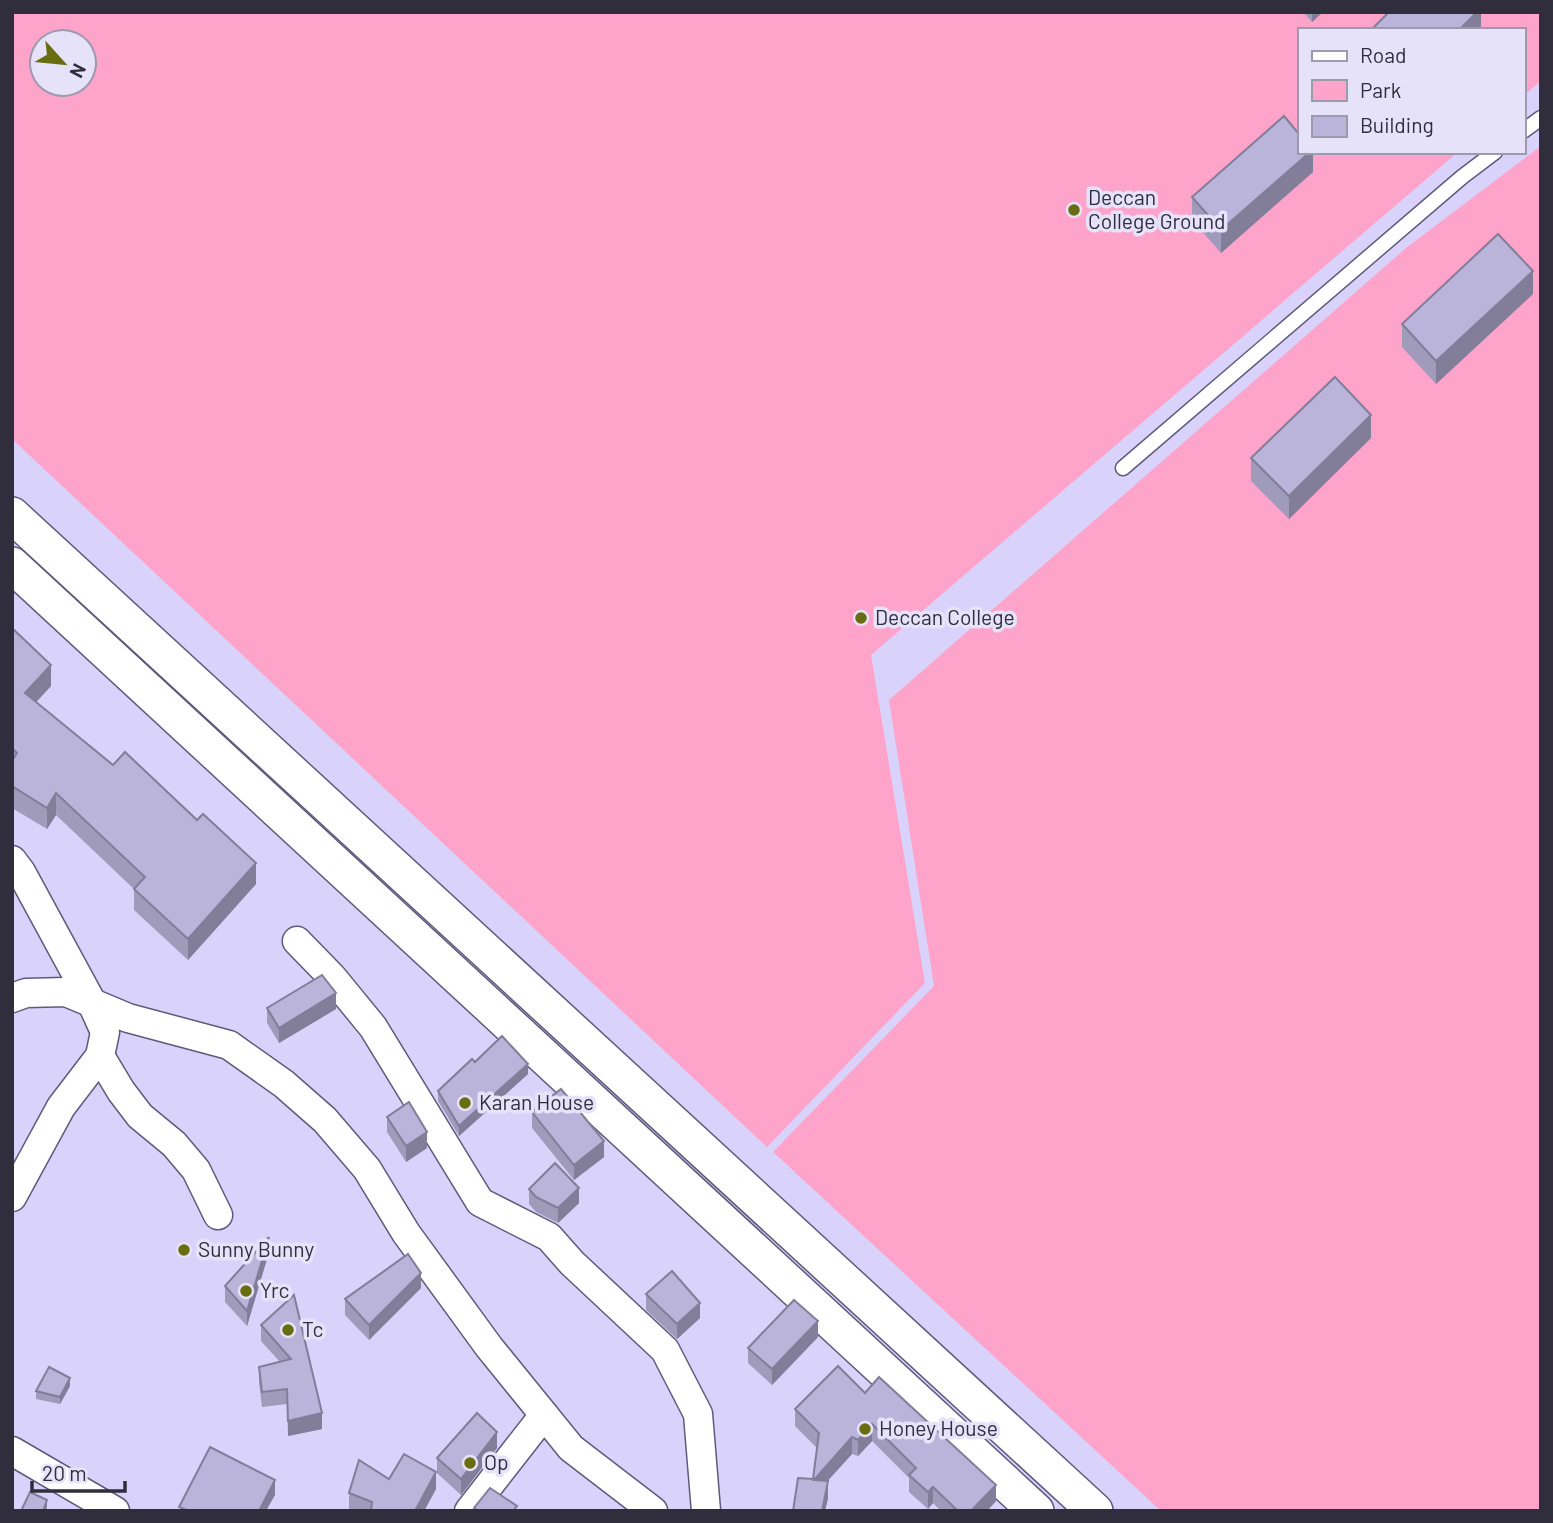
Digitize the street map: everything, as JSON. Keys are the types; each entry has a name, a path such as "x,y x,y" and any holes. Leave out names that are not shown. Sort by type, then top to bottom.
{"street":[{"path":"12,515 1095,1511"},
{"path":"12,565 1036,1511"},
{"path":"12,860 91,1001 105,1032 100,1056 61,1107 12,1197"},
{"path":"297,941 332,976 373,1027 480,1202 549,1237 572,1263 664,1350 698,1414 706,1511"},
{"path":"12,998 26,993 66,992 128,1018 229,1045 284,1084 325,1120 367,1170 406,1233 489,1347 571,1448 653,1511"},
{"path":"100,1056 140,1116 174,1144 196,1170 218,1215"},
{"path":"469,1511 544,1415"},
{"path":"12,1451 116,1511"}],"lane":[{"path":"1525,130 1541,118"},
{"path":"1124,468 1462,177 1492,154"}],"green space":[{"path":"12,12 1541,12 1541,81 1525,94 1525,28 1298,28 1298,154 1456,154 871,655 925,983 767,1147 12,439"},
{"path":"1541,146 1541,1511 1161,1511 773,1152 934,986 889,700 1406,248"}],"building":[{"path":"1389,12 1477,12 1461,28 1373,28"},
{"path":"1284,116 1298,133 1298,154 1308,154 1221,230 1192,197"},
{"path":"1498,234 1533,271 1436,361 1402,324"},
{"path":"1335,377 1371,415 1289,496 1251,458"},
{"path":"12,628 51,665 25,693 113,765 125,752 197,820 203,814 256,863 188,939 134,889 145,877 56,793 47,808 12,786 12,761 17,753 12,748"},
{"path":"322,975 336,993 279,1028 267,1008"},
{"path":"502,1036 528,1064 459,1126 438,1091 472,1059 475,1062"},
{"path":"561,1089 604,1141 574,1165 532,1112"},
{"path":"409,1102 427,1132 406,1146 387,1117"},
{"path":"555,1163 579,1188 558,1208 536,1197 529,1189"},
{"path":"269,1237 247,1311 225,1286"},
{"path":"408,1254 421,1273 369,1325 345,1299"},
{"path":"672,1271 700,1303 677,1324 646,1294"},
{"path":"294,1295 322,1413 288,1421 287,1389 262,1392 259,1367 291,1359 261,1325"},
{"path":"794,1300 818,1321 772,1369 748,1348"},
{"path":"838,1366 865,1393 879,1377 996,1485 971,1511 958,1511 933,1487 928,1492 909,1475 916,1468 872,1424 858,1440 852,1437 814,1480 828,1481 822,1511 793,1511 798,1478 813,1479 819,1433 795,1409"},
{"path":"49,1367 70,1378 60,1397 36,1391"},
{"path":"477,1413 497,1432 461,1479 437,1458"},
{"path":"210,1447 275,1480 259,1511 189,1511 179,1507"},
{"path":"404,1454 436,1472 415,1511 371,1511 372,1502 349,1493 359,1460 389,1479"},
{"path":"490,1488 517,1506 513,1511 479,1511 474,1508"},
{"path":"30,1492 47,1500 43,1511 21,1511"}],"place":[{"name":"Deccan College Ground","path":"1074,210"},
{"name":"Deccan College","path":"861,618"},
{"name":"Karan House","path":"465,1103"},
{"name":"Sunny Bunny","path":"184,1250"},
{"name":"Yrc","path":"246,1291"},
{"name":"Tc","path":"288,1330"},
{"name":"Honey House","path":"865,1429"},
{"name":"Op","path":"470,1463"}]}
